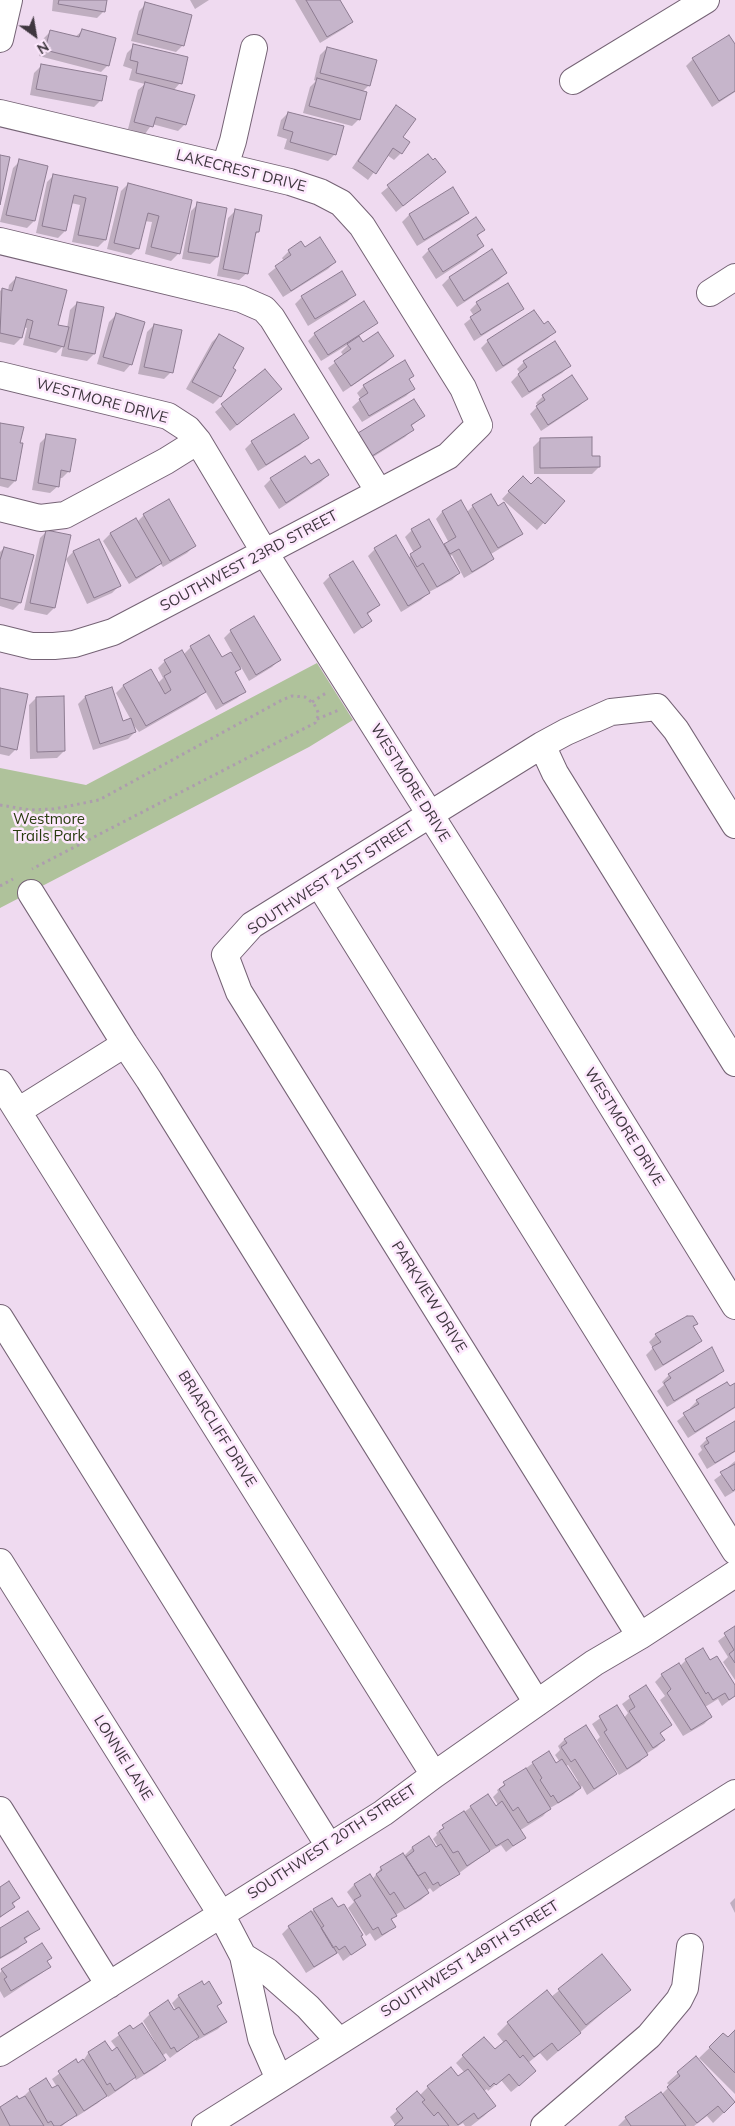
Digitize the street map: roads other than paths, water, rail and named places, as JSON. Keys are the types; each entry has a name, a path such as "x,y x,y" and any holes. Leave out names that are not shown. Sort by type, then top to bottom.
{"street":[{"path":"0,40 9,0"},
{"path":"573,81 706,0"},
{"path":"225,166 233,141 254,48"},
{"name":"LAKECREST DRIVE","path":"0,113 290,182 320,192 341,203 362,226 458,380 479,426"},
{"path":"0,241 241,298 264,309 281,332 379,492"},
{"path":"710,293 735,278"},
{"name":"WESTMORE DRIVE","path":"0,375 168,416 188,430 198,441 265,553 735,1306"},
{"name":"SOUTHWEST 23RD STREET","path":"0,638 32,646 74,644 114,632 448,456 479,426"},
{"path":"0,508 40,518 65,515 166,461 198,441"},
{"name":"SOUTHWEST 21ST STREET","path":"225,955 252,925 542,746 566,732 611,712 657,707 676,730 735,825"},
{"path":"542,746 555,773 735,1063"},
{"path":"25,881 537,1703"},
{"path":"319,884 735,1551"},
{"name":"PARKVIEW DRIVE","path":"225,955 239,992 640,1636"},
{"path":"18,1112 125,1044"},
{"name":"BRIARCLIFF DRIVE","path":"0,1083 434,1775"},
{"path":"0,1318 329,1846"},
{"name":"LONNIE LANE","path":"0,1562 221,1914 243,1956 261,2038 279,2079"},
{"name":"SOUTHWEST 20TH STREET","path":"1,2051 383,1813 594,1663 640,1636 735,1574"},
{"name":"SOUTHWEST 149TH STREET","path":"204,2126 735,1793"},
{"path":"0,1810 109,1985"},
{"path":"544,2126 649,2036 679,2000 684,1988 690,1947"},
{"path":"243,1956 267,1971 308,2007 339,2041"}],"park label":[{"name":"Westmore Trails Park","path":"49,828"}]}
